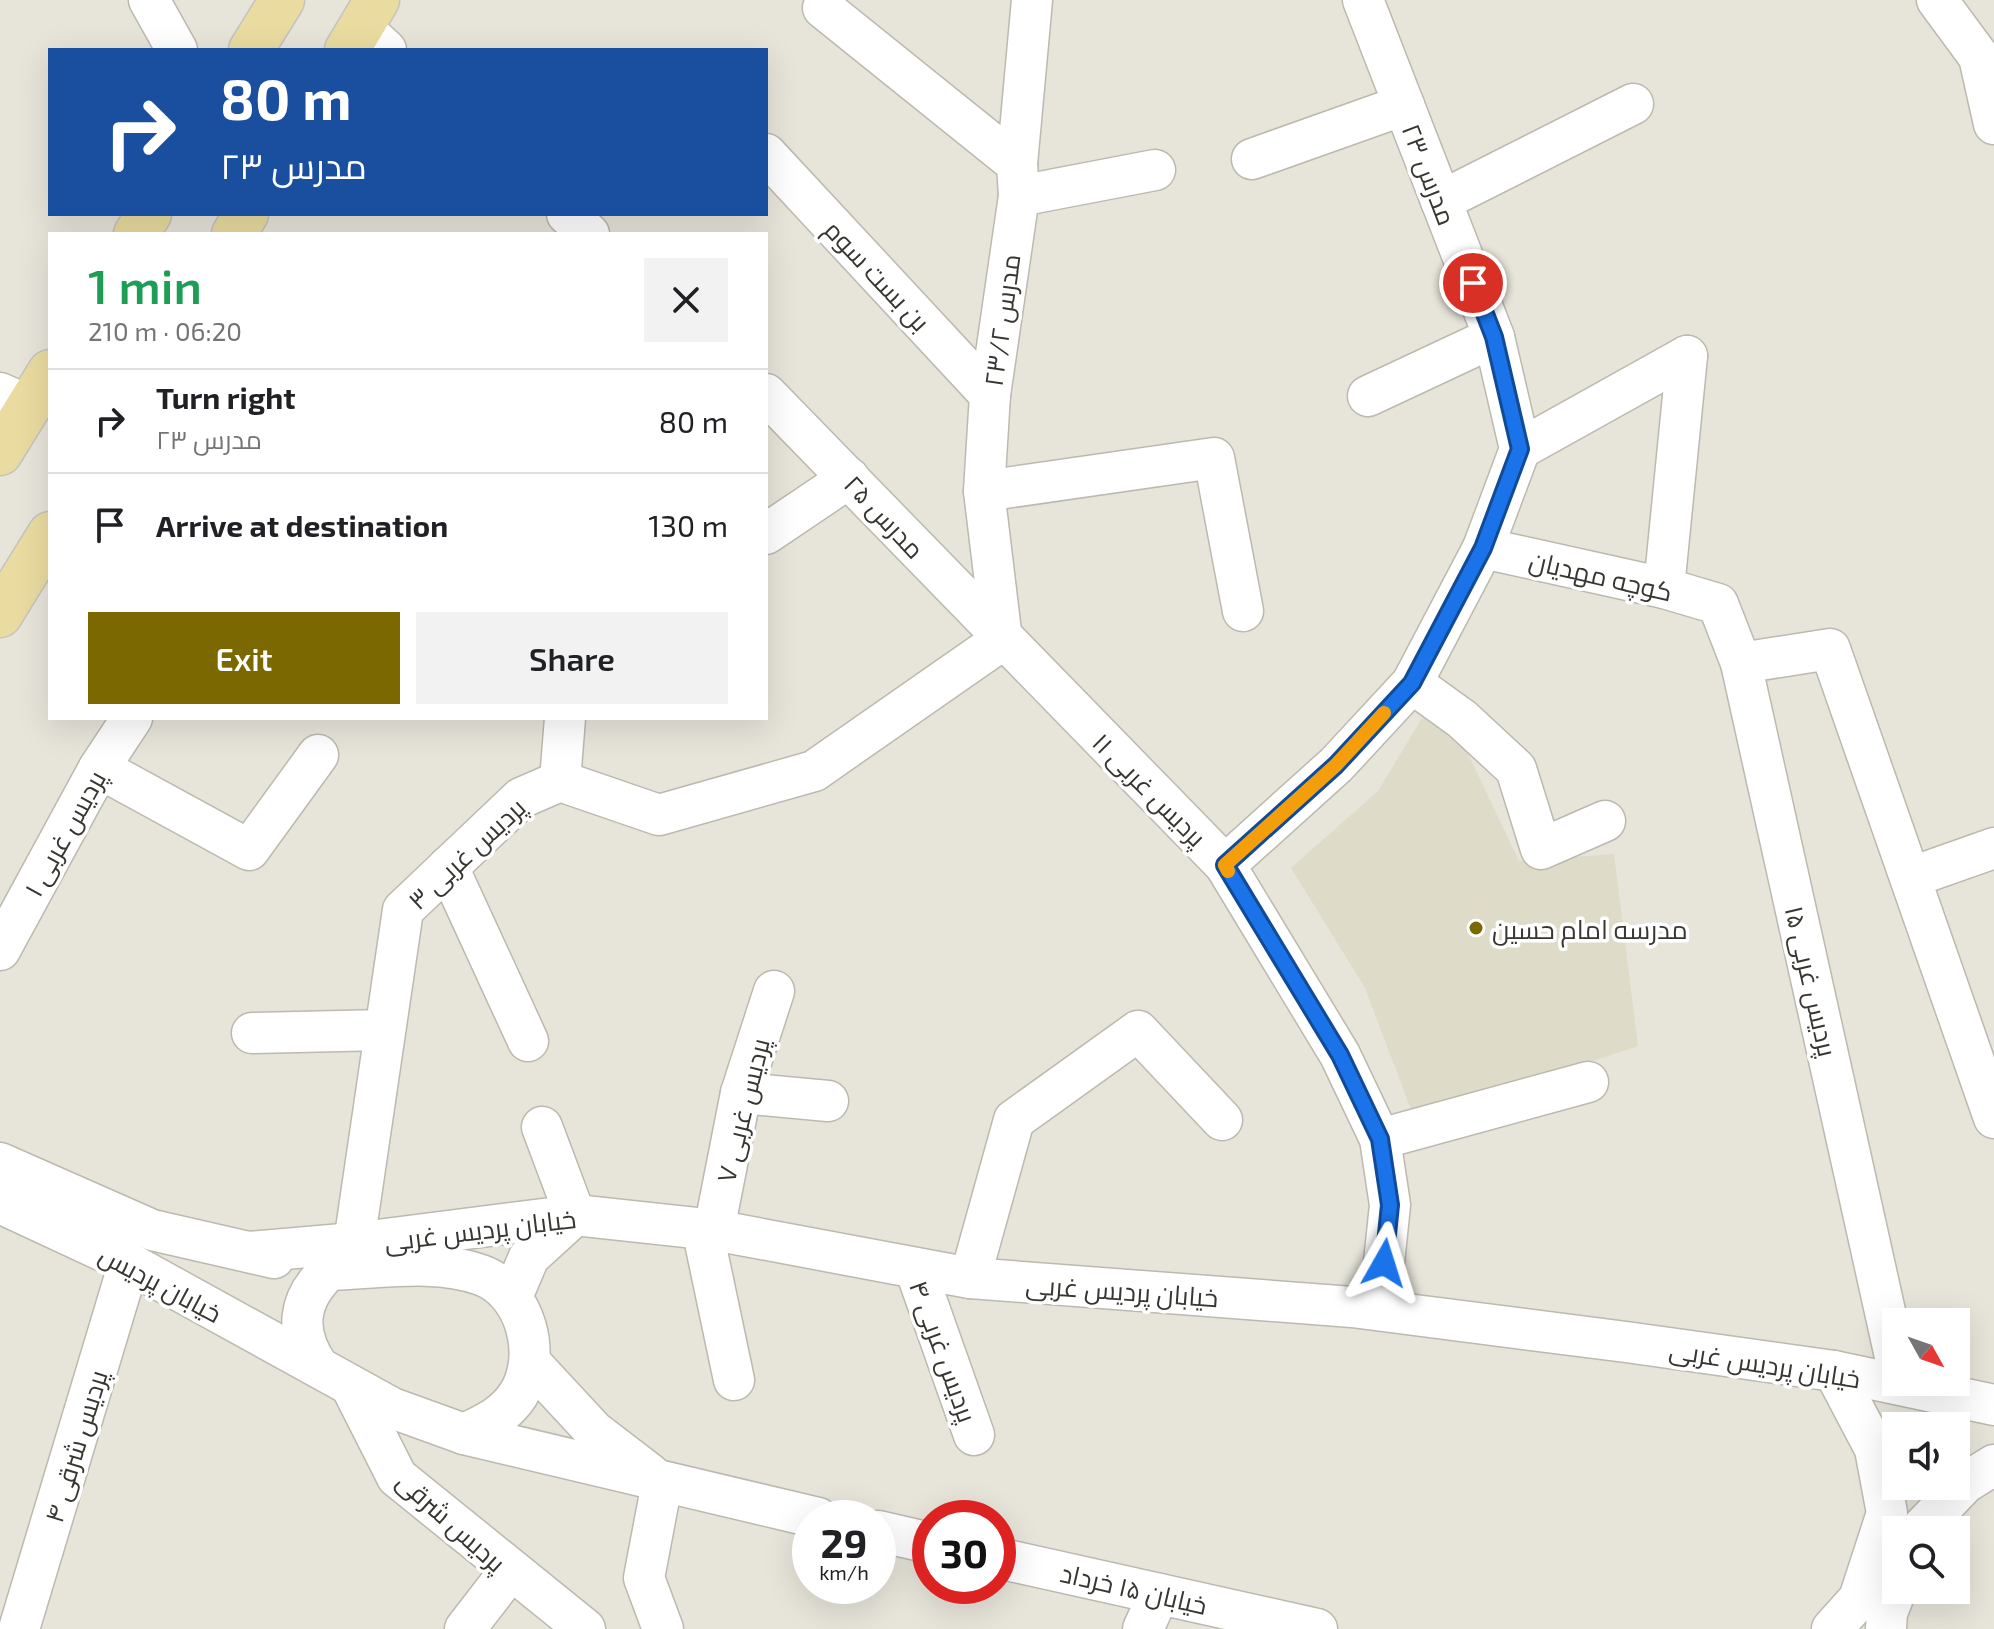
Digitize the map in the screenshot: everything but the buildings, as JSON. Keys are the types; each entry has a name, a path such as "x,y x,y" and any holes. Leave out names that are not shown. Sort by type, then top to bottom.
{"main road":[{"path":"252,48 282,0"},
{"path":"0,453 26,391"},
{"path":"4,598 48,537"}],"street":[{"path":"149,0 176,48"},
{"name":"مدرس ۲۳/۲","path":"1002,640 984,491 990,395 1018,180 1032,0"},
{"name":"مدرس ۲۳","path":"1363,0 1494,337 1520,449"},
{"path":"1937,0 1979,57 1994,124"},
{"path":"823,8 1018,180 1155,170"},
{"path":"1441,201 1633,104"},
{"path":"1252,159 1404,105"},
{"name":"بن بست سوم","path":"768,156 990,395"},
{"path":"569,216 587,232"},
{"path":"1368,396 1494,337"},
{"path":"1225,865 1336,765 1412,683 1483,548 1520,449 1687,356 1664,588"},
{"name":"مدرس ۲۵","path":"768,396 1002,640"},
{"path":"984,491 1214,458 1243,611"},
{"path":"768,533 849,478"},
{"name":"کوچه مهدیان","path":"1483,548 1664,588 1718,604"},
{"name":"پردیس غربی ۱۵","path":"1718,604 1741,663 1884,1308"},
{"path":"565,720 560,781 659,815 814,771 1002,640"},
{"name":"پردیس غربی ۱۱","path":"1002,640 1225,865 1340,1055 1380,1139 1390,1205 1379,1310"},
{"path":"1741,663 1830,649 1994,1118"},
{"path":"1412,683 1462,719 1516,769 1541,849 1605,821"},
{"name":"پردیس غربی ۱","path":"0,950 99,768 131,720"},
{"path":"99,768 249,850 318,755"},
{"name":"پردیس غربی ۳","path":"341,1257 384,1030 403,910 521,798 560,781"},
{"path":"1912,877 1994,848"},
{"path":"448,867 528,1041"},
{"name":"پردیس غربی ۷","path":"708,1229 741,1093 774,991"},
{"path":"252,1033 384,1030"},
{"path":"970,1278 1014,1120 1138,1031 1222,1120"},
{"path":"1380,1139 1588,1082"},
{"path":"741,1093 828,1101"},
{"path":"512,1297 529,1257 575,1215 542,1127"},
{"name":"خیابان پردیس","path":"0,1163 152,1230 249,1252 341,1257"},
{"name":"خیابان پردیس","path":"0,1203 129,1263 335,1377"},
{"name":"خیابان پردیس غربی","path":"341,1257 575,1215 708,1229 970,1278 1379,1310 1834,1371 1882,1375"},
{"path":"708,1229 734,1380"},
{"path":"464,1434 495,1420 518,1394 530,1362 527,1328 512,1297 485,1276 452,1266 341,1257 313,1285 303,1306 300,1328 306,1350 335,1377 392,1408 464,1434 792,1512"},
{"name":"پردیس شرقی ۴","path":"19,1629 129,1263"},
{"name":"پردیس غربی ۴","path":"915,1268 974,1435"},
{"path":"530,1362 594,1431 662,1483"},
{"path":"1832,1629 1859,1599 1887,1513 1875,1449 1834,1371"},
{"path":"1978,1401 1994,1374"},
{"name":"پردیس شرقی","path":"335,1377 397,1477 509,1572 585,1629"},
{"path":"1933,1516 1965,1483 1994,1465"},
{"path":"662,1483 644,1578 663,1629"},
{"name":"خیابان ۱۵ خرداد","path":"1016,1562 1317,1629"},
{"path":"465,1629 509,1572"},
{"path":"1143,1629 1159,1594"},
{"path":"1886,1629 1891,1604"}],"shaded area":[{"name":"مدرسه امام حسین","path":"1450,716 1519,861 1614,854 1638,1046 1415,1120 1365,988 1291,868 1378,791 1422,718"}],"slow traffic":[{"path":"1228,871 1225,865 1336,765 1384,713"}],"place":[{"name":"مدرسه امام حسین","path":"1476,928"}],"route":[{"path":"1384,1263 1390,1205 1380,1139 1340,1055 1225,865 1336,765 1412,683 1483,548 1520,449 1494,337 1473,283"}]}
